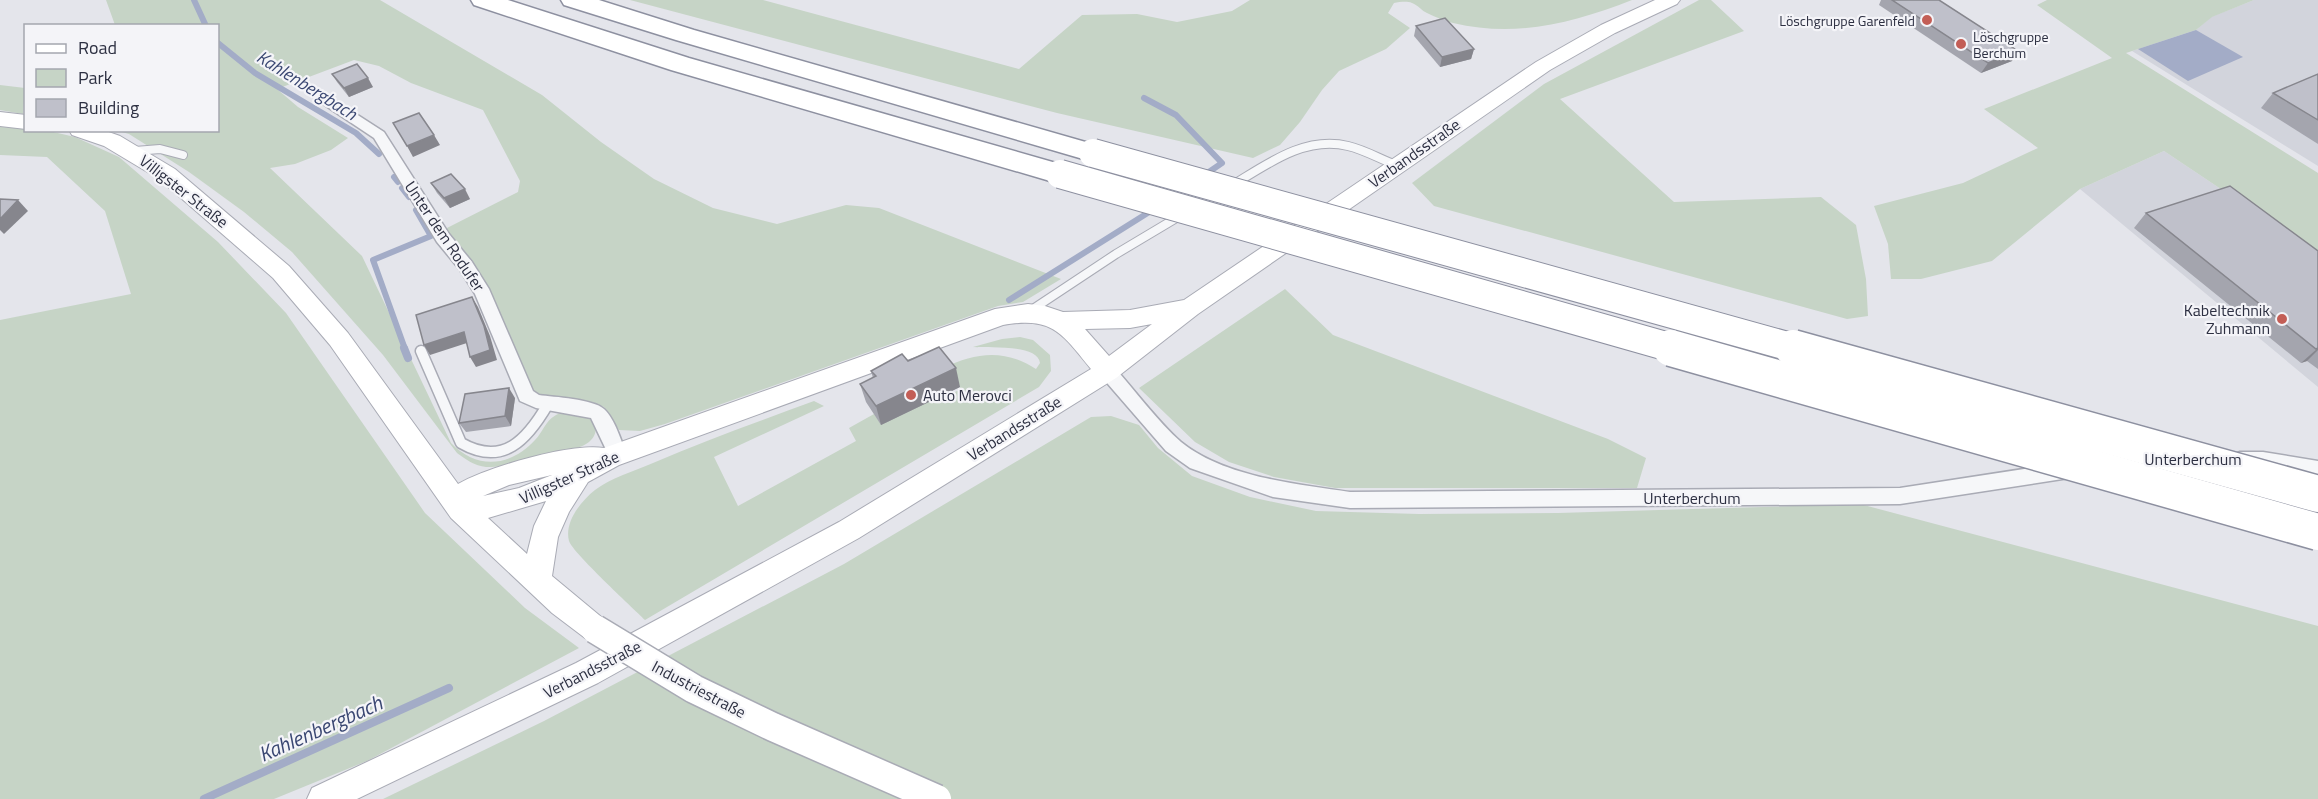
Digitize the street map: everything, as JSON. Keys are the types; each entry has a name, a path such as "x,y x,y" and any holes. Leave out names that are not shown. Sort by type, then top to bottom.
{"highway":[{"path":"483,0 680,64 2318,532"},
{"path":"573,0 685,35 1093,153 2318,494"}],"main road":[{"name":"Verbandsstraße","path":"323,799 587,673 849,530 1107,371 1190,308 1543,66 1608,29 1670,0"},
{"path":"0,119 24,122"},
{"name":"Villigster Straße","path":"85,132 112,141 167,174 224,220 281,272 339,339 457,505 499,506 577,477 614,456 995,318 1015,313 1060,321 1130,319 1190,308"},
{"path":"1060,321 1107,371"},
{"path":"457,505 491,478 531,468 614,456"},
{"path":"537,581 541,549 550,518 577,477"},
{"name":"Industriestraße","path":"457,505 537,581 595,629 694,689 773,727 937,799"}],"street":[{"name":"Unter dem Rodufer","path":"319,95 379,135 443,238 466,266 483,293 513,370 526,396 548,404 578,407 597,413 608,431 614,456"},
{"name":"Unterberchum","path":"1107,371 1173,446 1197,463 1273,489 1350,500 1900,496 2148,457 2263,460 2318,469"}],"lane":[{"path":"1214,196 1292,150 1317,144 1341,144 1396,165"},
{"path":"132,152 160,149 183,155"},
{"path":"1026,314 1116,254 1204,202"},
{"path":"420,351 461,444 472,452 488,455 505,451 517,444 528,435 548,404"}],"shaded area":[{"path":"2254,0 2318,0 2318,166 2132,51 2196,30 2211,17"},
{"path":"2164,151 2318,254 2318,387 2080,189"}],"green space":[{"path":"106,0 380,0 542,95 601,142 654,179 713,208 777,224 846,205 879,208 1061,279 1023,302 998,306 665,424 640,431 619,430 604,407 591,402 549,400 532,393 490,291 472,262 445,229 518,192 520,181 483,110 411,83 379,66 354,60 277,89 298,107 348,138 331,150 295,164 270,168 362,256 451,443 472,458 493,462 515,456 525,449 538,437 549,420 561,413 578,413 596,425 595,434 589,442 570,451 495,467 478,465 457,453 383,355 292,252 244,212 189,172 129,134 122,132 219,132 219,24 115,24"},
{"path":"630,0 763,0 1019,69 1082,15 1137,14 1177,22 1232,11 1250,0 1632,0 1588,15 1544,26 1499,29 1453,23 1427,13 1412,3 1394,3 1388,13 1410,28 1386,49 1339,71 1280,145 1253,158 1057,113"},
{"path":"1699,0 1711,0 1744,31 1560,99 1674,202 1821,197 1856,225 1866,279 1868,316 1847,319 1434,206 1412,183 1544,84"},
{"path":"2047,0 2254,0 2212,17 2196,30 2126,53 2318,173 2318,254 2164,151 2080,189 1992,261 1921,279 1891,279 1888,244 1874,206 1963,183 2038,148 1984,109 2112,58 2037,5"},
{"path":"0,85 24,88 23,114 0,110"},
{"path":"0,127 24,128 24,132 53,132 75,137 119,157 218,242 286,313 425,513 525,608 579,648 367,761 274,799 0,799 0,320 131,294 105,211 47,157 0,155"},
{"path":"1285,289 1333,335 1608,439 1646,458 1637,488 1335,488 1274,477 1229,462 1195,442 1139,388"},
{"path":"1020,337 1033,340 1050,355 1051,371 1039,387 645,620 591,568 569,541 571,519 579,506 595,490 615,478 814,401 824,406 714,457 738,506 856,441 849,428 874,414 881,424 946,393 949,395 961,389 944,368 967,359 990,355 1013,358 1036,369 1040,363 1031,353 1011,348 973,347"},
{"path":"1111,416 1139,425 1158,448 1192,476 1250,497 1316,511 1419,514 1558,513 1860,504 2318,626 2318,799 383,799 544,721 844,564 1091,417"}],"water":[{"path":"2196,30 2243,57 2188,81 2138,49"}],"building":[{"path":"1892,0 1939,0 2018,51 1988,63"},
{"path":"1445,18 1474,49 1442,57 1416,26"},
{"path":"357,64 368,78 344,88 332,74"},
{"path":"2318,74 2318,120 2273,93"},
{"path":"419,113 434,135 407,146 393,123"},
{"path":"451,174 465,189 444,198 431,183"},
{"name":"Kabeltechnik Zuhmann","path":"2230,186 2318,251 2318,348 2316,349 2146,213"},
{"path":"0,199 18,200 0,219"},
{"path":"472,297 484,326 490,350 470,357 464,332 424,345 416,315"},
{"path":"939,347 956,368 876,406 860,384 876,376 871,371 902,354 908,361"},
{"path":"509,388 505,416 459,423 465,394"}],"waterway":[{"name":"Kahlenbergbach","path":"194,0 205,24"},
{"name":"Kahlenbergbach","path":"219,44 255,73 356,133 379,154"},
{"path":"1144,98 1176,115 1222,163 1203,176"},
{"name":"Kahlenbergbach","path":"394,177 398,182"},
{"name":"Kahlenbergbach","path":"402,188 409,197"},
{"path":"1009,300 1154,209"},
{"name":"Kahlenbergbach","path":"405,349 373,260 431,236 416,210"},
{"name":"Kahlenbergbach","path":"404,348 408,358"},
{"name":"Kahlenbergbach","path":"204,799 449,688"}],"place":[{"name":"Löschgruppe Garenfeld","path":"1927,20"},
{"name":"Löschgruppe Berchum","path":"1961,44"},
{"name":"Kabeltechnik Zuhmann","path":"2282,319"},
{"name":"Auto Merovci","path":"911,395"}]}
